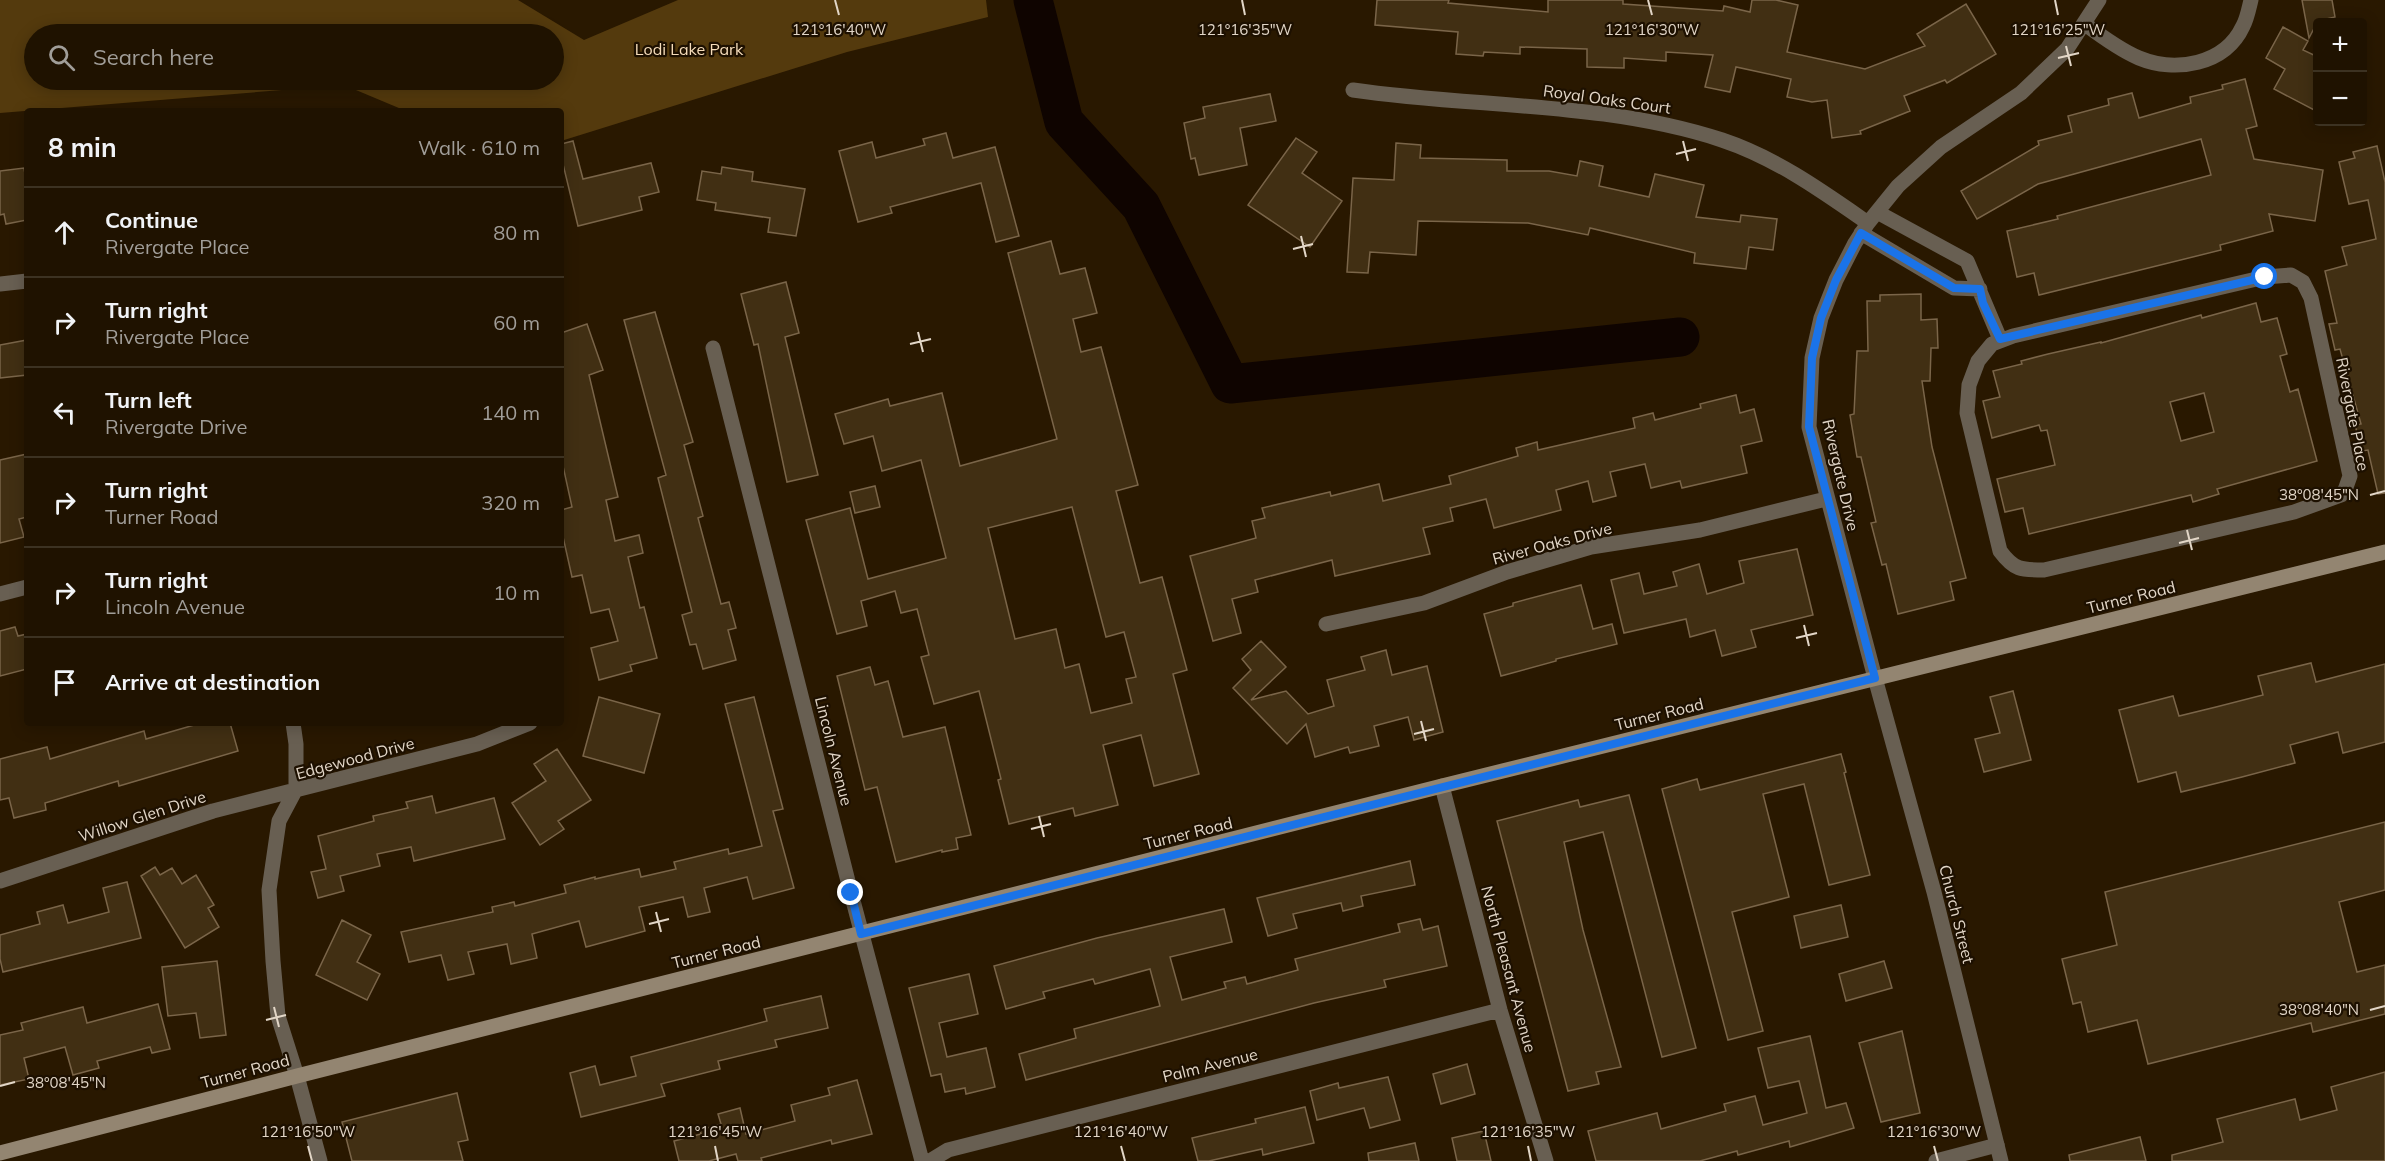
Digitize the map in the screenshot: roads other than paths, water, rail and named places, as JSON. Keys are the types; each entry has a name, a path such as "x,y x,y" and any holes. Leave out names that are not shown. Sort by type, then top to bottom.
{"main road":[{"name":"Turner Road","path":"0,1153 1442,786 2385,552"}],"street":[{"name":"Rivergate Drive","path":"1875,678 1826,499 1809,427 1812,358 1821,318 1836,280 1869,223 1898,186 1941,147 2021,93 2067,48 2099,0"},
{"path":"2085,24 2139,58 2164,65 2189,65 2213,57 2231,44 2243,27 2251,0"},
{"name":"Royal Oaks Court","path":"1353,90 1401,97 1512,104 1617,115 1679,127 1724,141 1795,173 1869,223"},
{"path":"1869,223 1954,288 1980,289"},
{"path":"1869,223 1966,261 2000,339"},
{"name":"Rivergate Place","path":"2291,275 2303,282 2311,298 2350,476 2345,490 2341,495 2294,512 2044,570 2024,570 2010,564 2000,551 1967,413 1969,385 1978,361 1992,344 2000,339 2265,277 2291,275"},
{"path":"0,284 24,281"},
{"name":"Lincoln Avenue","path":"713,348 861,934 922,1161"},
{"name":"River Oaks Drive","path":"1326,624 1424,603 1507,572 1591,547 1700,530 1826,499"},
{"path":"0,594 24,588"},
{"name":"Church Street","path":"1875,678 1934,892 2001,1161"},
{"path":"293,726 296,744 296,789"},
{"name":"Edgewood Drive","path":"320,1161 278,1016 270,890 279,821 296,789 393,767 477,744 522,726"},
{"name":"North Pleasant Avenue","path":"1442,786 1500,1010 1546,1161"},
{"name":"Willow Glen Drive","path":"0,880 213,811 296,789"},
{"name":"Palm Avenue","path":"930,1161 948,1150 1500,1010"},
{"path":"1936,1161 1997,1145"}],"waterway":[{"path":"1033,0 1064,122 1141,206 1230,384 1680,337"}],"park label":[{"name":"Lodi Lake Park","path":"689,49"}]}
